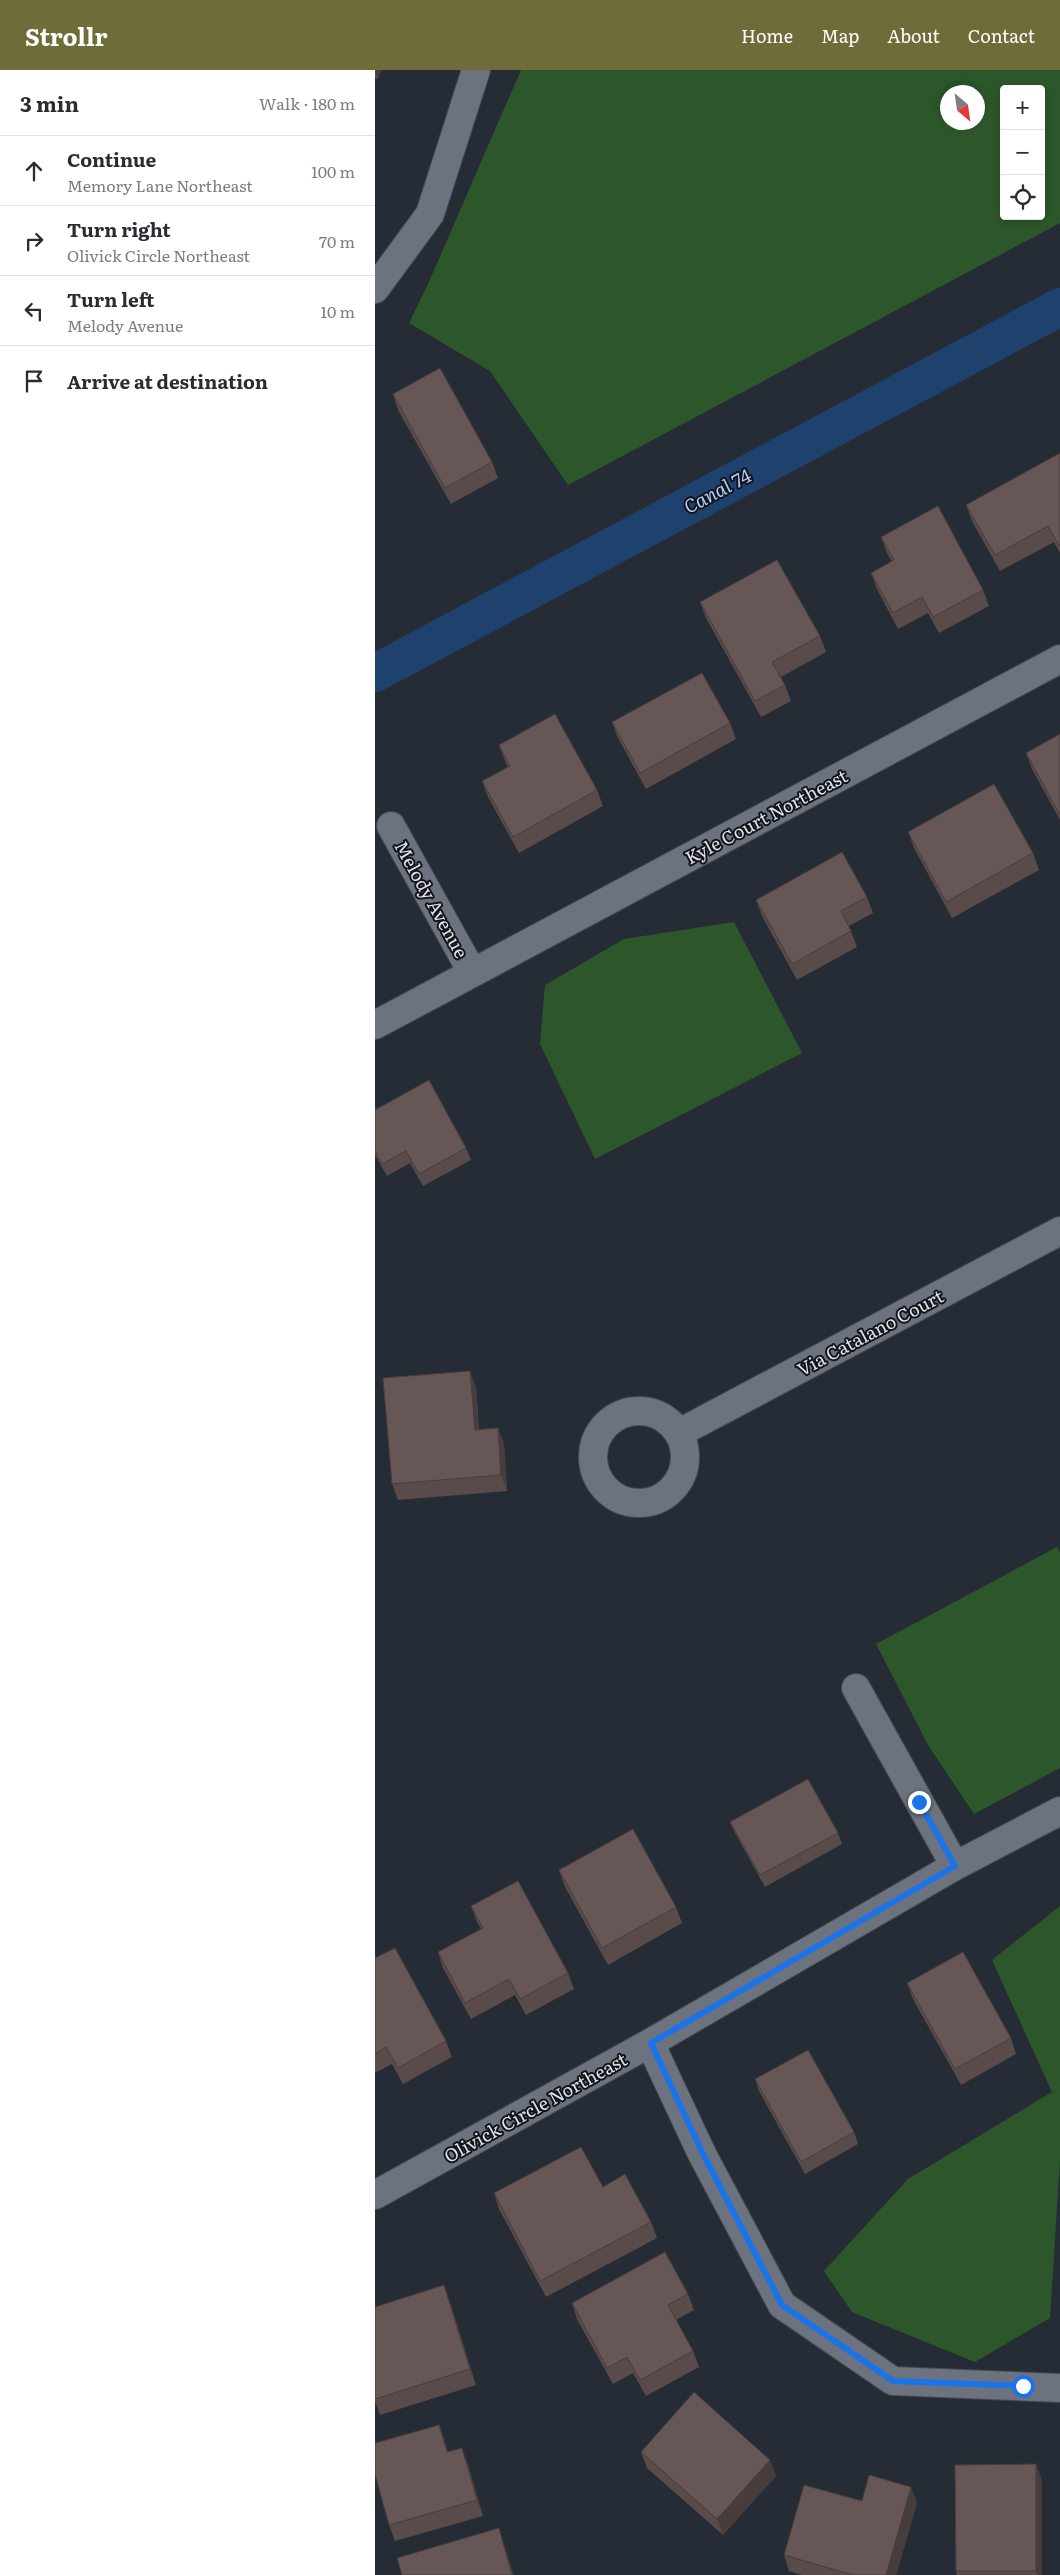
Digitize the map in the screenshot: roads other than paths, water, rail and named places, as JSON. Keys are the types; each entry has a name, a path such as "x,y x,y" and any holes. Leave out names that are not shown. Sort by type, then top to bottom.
{"street":[{"path":"375,289 430,214 476,70"},
{"name":"Kyle Court Northeast","path":"375,1025 1060,659"},
{"name":"Melody Avenue","path":"391,826 472,972"},
{"name":"Via Catalano Court","path":"679,1433 1060,1231"},
{"path":"856,1688 955,1866"},
{"name":"Olivick Circle Northeast","path":"375,2195 651,2043 955,1866 1060,1811"},
{"path":"651,2043 703,2154 782,2305 893,2381 1060,2388"}],"waterway":[{"name":"Canal 74","path":"375,673 1060,307"}]}
